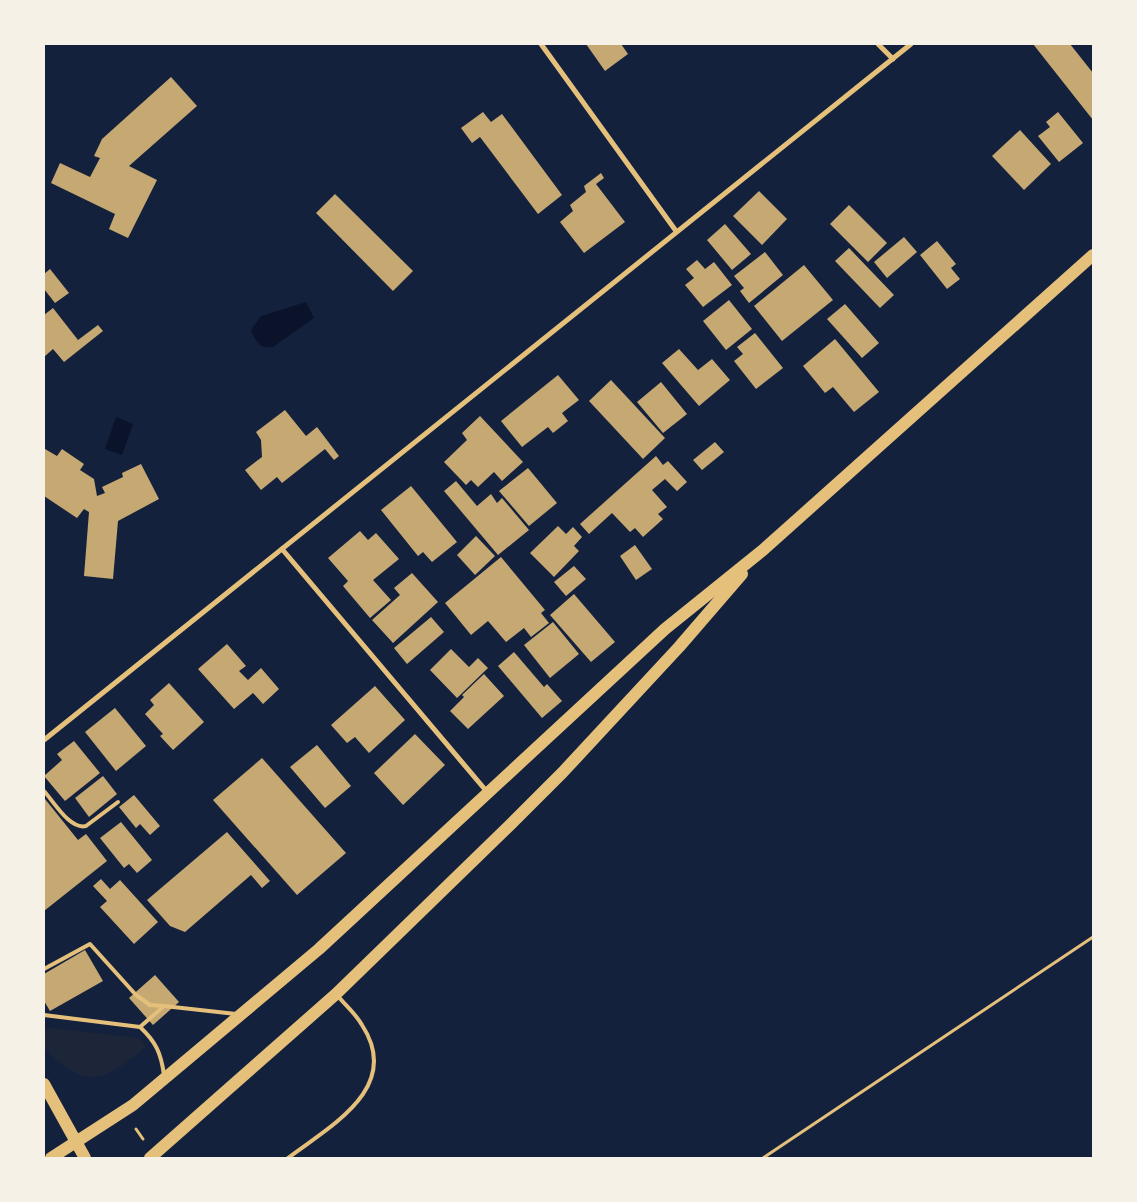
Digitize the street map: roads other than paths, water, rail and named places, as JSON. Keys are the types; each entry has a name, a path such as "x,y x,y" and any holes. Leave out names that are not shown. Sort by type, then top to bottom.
{"main road":[{"path":"51,1158 123,1113 319,949 665,629 763,550 1093,255"},
{"path":"150,1158 336,994 563,772 680,647 763,550"},
{"path":"44,1084 85,1158"}],"street":[{"path":"541,44 676,231"},
{"path":"878,44 893,59"},
{"path":"44,740 911,44"},
{"path":"282,549 488,793"}],"lane":[{"path":"44,790 73,824 80,827 86,826 118,802"},
{"path":"44,969 90,944 136,995 150,1005 241,1014"},
{"path":"288,1158 333,1125 365,1092 371,1080 375,1054 370,1040 362,1024 336,994"},
{"path":"140,1027 164,1006"},
{"path":"44,1015 140,1027 153,1040 160,1053 164,1080"}]}
